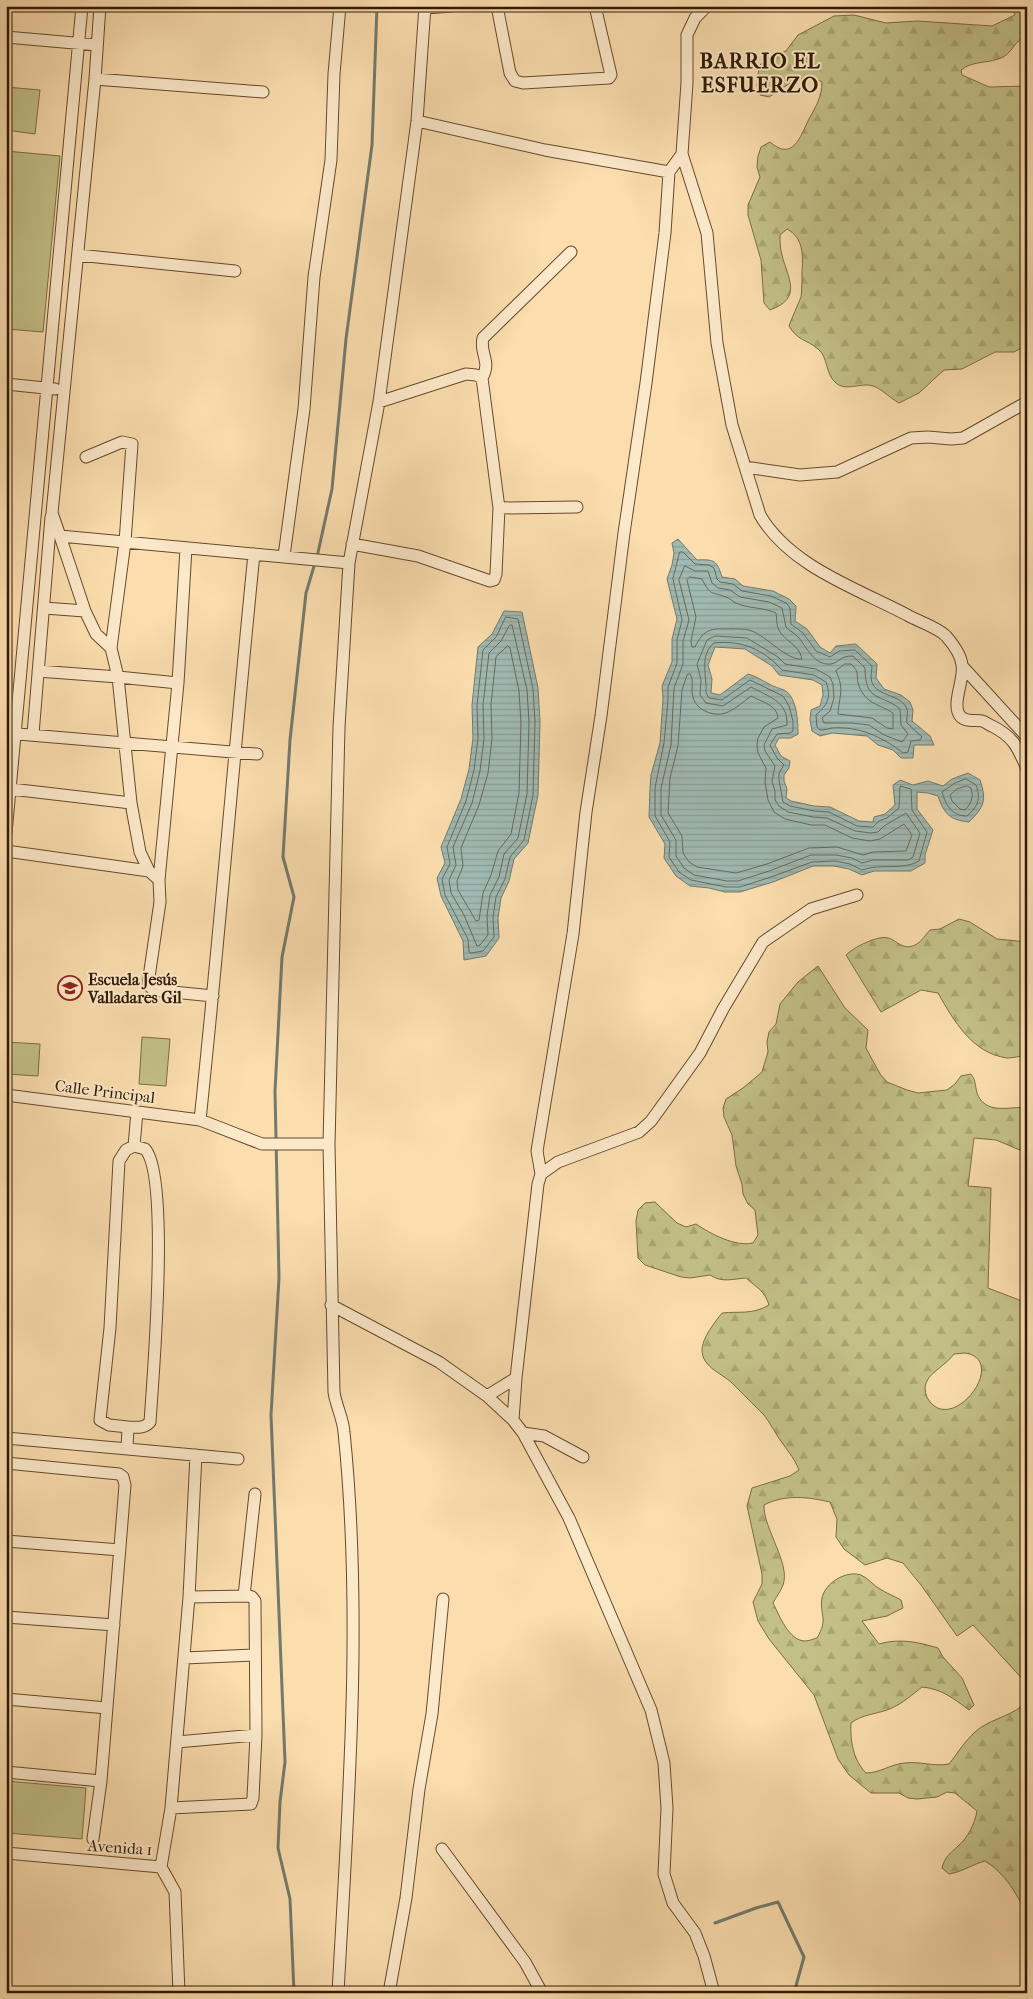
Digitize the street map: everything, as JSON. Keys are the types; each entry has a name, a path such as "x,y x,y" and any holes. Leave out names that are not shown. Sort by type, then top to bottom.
{"street":[{"path":"6,833 11,789 10,733 48,389 82,6"},
{"path":"32,734 95,79 100,6"},
{"path":"288,557 304,409 314,277 331,160 334,74 340,6"},
{"path":"338,1993 347,1824 352,1656 351,1537 345,1440 342,1420 334,1392 329,1144 344,562 352,544 379,402 417,121 425,7 452,6"},
{"path":"497,6 510,73 515,81 523,83 609,78 611,75 596,6"},
{"path":"707,6 694,18 687,35 687,83 682,154 707,233 717,343 732,425 760,515 766,525 788,548 824,574 877,599 945,635 958,652 963,667 1027,737"},
{"path":"6,37 97,45"},
{"path":"95,79 263,92"},
{"path":"417,121 545,150 670,172"},
{"path":"513,1420 538,1184 541,1174 536,1151 572,934 586,812 601,716 624,533 646,383 665,233 670,172 682,154"},
{"path":"352,544 418,556 490,581 494,580 496,574 499,508 482,378 487,366 482,343 483,338 571,252"},
{"path":"78,255 235,271"},
{"path":"379,402 466,374 482,378"},
{"path":"6,384 64,390"},
{"path":"745,467 800,475 837,472 911,438 963,438 1027,402"},
{"path":"86,457 122,442 132,444 125,542 112,648 118,677 126,742 131,803 140,852 149,871 159,880"},
{"path":"499,508 576,508"},
{"path":"52,513 85,611 96,634 112,648"},
{"path":"60,536 344,562"},
{"path":"186,548 178,683 159,880 160,902 148,984 154,990 213,996"},
{"path":"200,1120 254,554"},
{"path":"44,608 85,611"},
{"path":"963,667 956,706 959,716 967,721 982,721 1005,733 1017,745 1027,769"},
{"path":"38,671 178,683"},
{"path":"10,733 257,754"},
{"path":"11,789 131,803"},
{"path":"6,851 149,871"},
{"path":"541,1174 558,1162 638,1132 651,1121 700,1053 764,942 811,909 857,895"},
{"name":"Calle Principal","path":"6,1095 200,1120 262,1144 329,1144"},
{"path":"134,1146 137,1112"},
{"path":"134,1146 144,1149 152,1162 158,1215 158,1244 156,1331 150,1422 142,1427 128,1427 109,1425 100,1420 110,1328 119,1161 126,1150 134,1146"},
{"path":"331,1305 439,1362 487,1396 524,1433 569,1518 651,1710 664,1763 667,1808 664,1874 673,1904 696,1933 714,1993"},
{"path":"487,1396 516,1378"},
{"path":"127,1449 128,1427"},
{"path":"524,1433 544,1436 583,1457"},
{"path":"6,1438 238,1459"},
{"path":"161,1867 171,1808 177,1742 189,1597 196,1455"},
{"path":"6,1463 119,1474 123,1477 125,1485 101,1781 94,1839"},
{"path":"244,1596 254,1494"},
{"path":"6,1541 120,1550"},
{"path":"171,1808 251,1804 253,1798 256,1735 254,1601 252,1597 244,1596 189,1597"},
{"path":"390,1993 406,1898 419,1789 432,1714 443,1599"},
{"path":"6,1617 114,1625"},
{"path":"184,1658 254,1655"},
{"path":"6,1699 107,1708"},
{"path":"177,1742 256,1735"},
{"path":"6,1772 101,1781"},
{"path":"442,1848 524,1962 542,1993"},
{"name":"Avenida 1","path":"6,1854 161,1867 175,1892 179,1993"}],"green space":[{"path":"1010,6 1027,6 1027,37 1020,40 1003,57 971,65 961,70 962,75 989,87 1027,86 1027,345 1014,352 995,352 962,369 944,370 919,393 899,403 873,386 840,386 832,379 821,352 799,337 789,326 801,297 802,288 801,248 797,237 787,229 780,235 781,252 791,287 787,300 770,310 764,303 761,260 748,215 748,205 760,177 757,167 761,147 770,142 785,149 795,145 818,101 822,82 807,78 800,79 769,97 760,95 757,86 759,66 766,59 786,51 798,35 834,16 854,15 886,23 917,21 992,26 1015,15"},
{"path":"6,87 40,90 35,134 6,130"},
{"path":"6,151 60,156 43,332 6,329"},
{"path":"959,919 970,922 997,939 1027,942 1027,1055 1007,1058 984,1050 965,1034 938,993 921,990 881,1012 846,955 866,942 878,938 888,938 904,946 912,946 919,943 930,930 940,929"},
{"path":"818,966 845,1008 868,1030 866,1048 880,1074 887,1082 918,1093 947,1090 961,1076 971,1074 975,1081 977,1093 986,1104 998,1108 1027,1107 1027,1153 996,1140 974,1138 968,1186 991,1188 988,1288 1027,1303 1027,1684 973,1625 957,1636 903,1563 887,1558 865,1565 844,1549 836,1537 837,1519 830,1502 788,1498 764,1505 784,1576 783,1585 773,1603 785,1626 794,1637 805,1641 817,1638 823,1621 822,1598 827,1587 843,1576 849,1574 861,1575 878,1588 901,1600 903,1608 887,1616 862,1621 879,1644 894,1641 909,1642 938,1648 943,1657 962,1678 974,1705 969,1710 941,1692 922,1687 892,1708 855,1720 851,1723 852,1743 855,1756 866,1773 876,1772 905,1763 949,1764 975,1732 1017,1710 1027,1701 1027,1915 1010,1885 999,1872 985,1861 949,1874 942,1868 946,1858 968,1835 977,1811 955,1793 947,1792 937,1797 917,1799 908,1798 899,1793 871,1793 849,1775 838,1759 814,1695 769,1639 758,1621 753,1602 762,1584 762,1574 747,1506 752,1488 790,1476 799,1470 792,1456 764,1415 730,1381 709,1366 702,1350 706,1335 722,1313 751,1311 763,1308 769,1305 765,1296 746,1278 723,1280 710,1275 690,1278 681,1277 645,1265 638,1258 636,1221 638,1210 645,1203 655,1202 677,1223 686,1227 696,1224 731,1241 746,1244 753,1243 758,1235 755,1210 748,1204 743,1194 736,1166 732,1135 724,1117 723,1108 726,1099 762,1072 768,1052 769,1032 776,1024 780,1004 798,982","holes":["965,1353 977,1359 982,1368 979,1381 972,1393 962,1403 950,1409 938,1408 928,1399 925,1388 926,1383 954,1354"]},
{"path":"142,1037 170,1039 166,1086 139,1084"},
{"path":"6,1042 40,1044 38,1076 6,1074"},
{"path":"6,1781 86,1788 82,1839 6,1833"}],"water":[{"path":"678,539 697,560 708,560 717,564 722,577 735,579 743,586 773,591 789,599 796,606 795,621 807,629 820,647 830,653 836,646 856,644 877,664 876,678 884,689 901,695 910,702 913,710 912,721 930,736 934,745 914,745 913,758 901,758 893,750 878,745 867,736 832,733 820,736 812,731 810,719 811,710 820,706 823,695 822,685 813,680 779,675 772,666 745,649 715,647 708,665 712,679 711,693 720,695 748,674 784,690 792,698 796,710 798,734 791,738 779,738 775,745 781,756 790,761 789,768 784,775 787,789 786,798 791,801 814,806 830,807 859,821 873,822 874,817 885,814 895,805 893,785 900,780 913,785 928,781 943,786 952,779 968,773 980,780 984,799 983,803 969,822 952,818 945,812 938,796 917,792 917,809 933,830 925,855 925,863 911,871 874,871 862,875 849,869 834,866 813,866 773,882 740,892 725,892 690,886 676,876 664,858 665,844 649,817 651,775 660,743 662,686 672,662 672,639 677,619 667,579 674,553 672,543"},
{"path":"504,611 522,612 538,688 540,722 538,795 528,843 514,859 509,881 501,898 498,918 499,938 486,956 464,960 463,941 441,896 437,878 445,863 441,847 461,799 469,769 473,738 472,705 478,647 492,634"}],"waterway":[{"path":"317,557 332,489 346,339 372,145 377,6"},
{"path":"294,1993 290,1899 278,1848 280,1802 285,1762 271,1415 279,1278 275,1091 282,957 294,897 283,857 290,740 306,593 315,563"},
{"path":"715,1923 778,1902 804,1957 794,1993"}],"place":[{"name":"Escuela Jesús Valladares Gil","path":"70,988"}],"district":[{"name":"BARRIO EL ESFUERZO","path":"760,73"}]}
